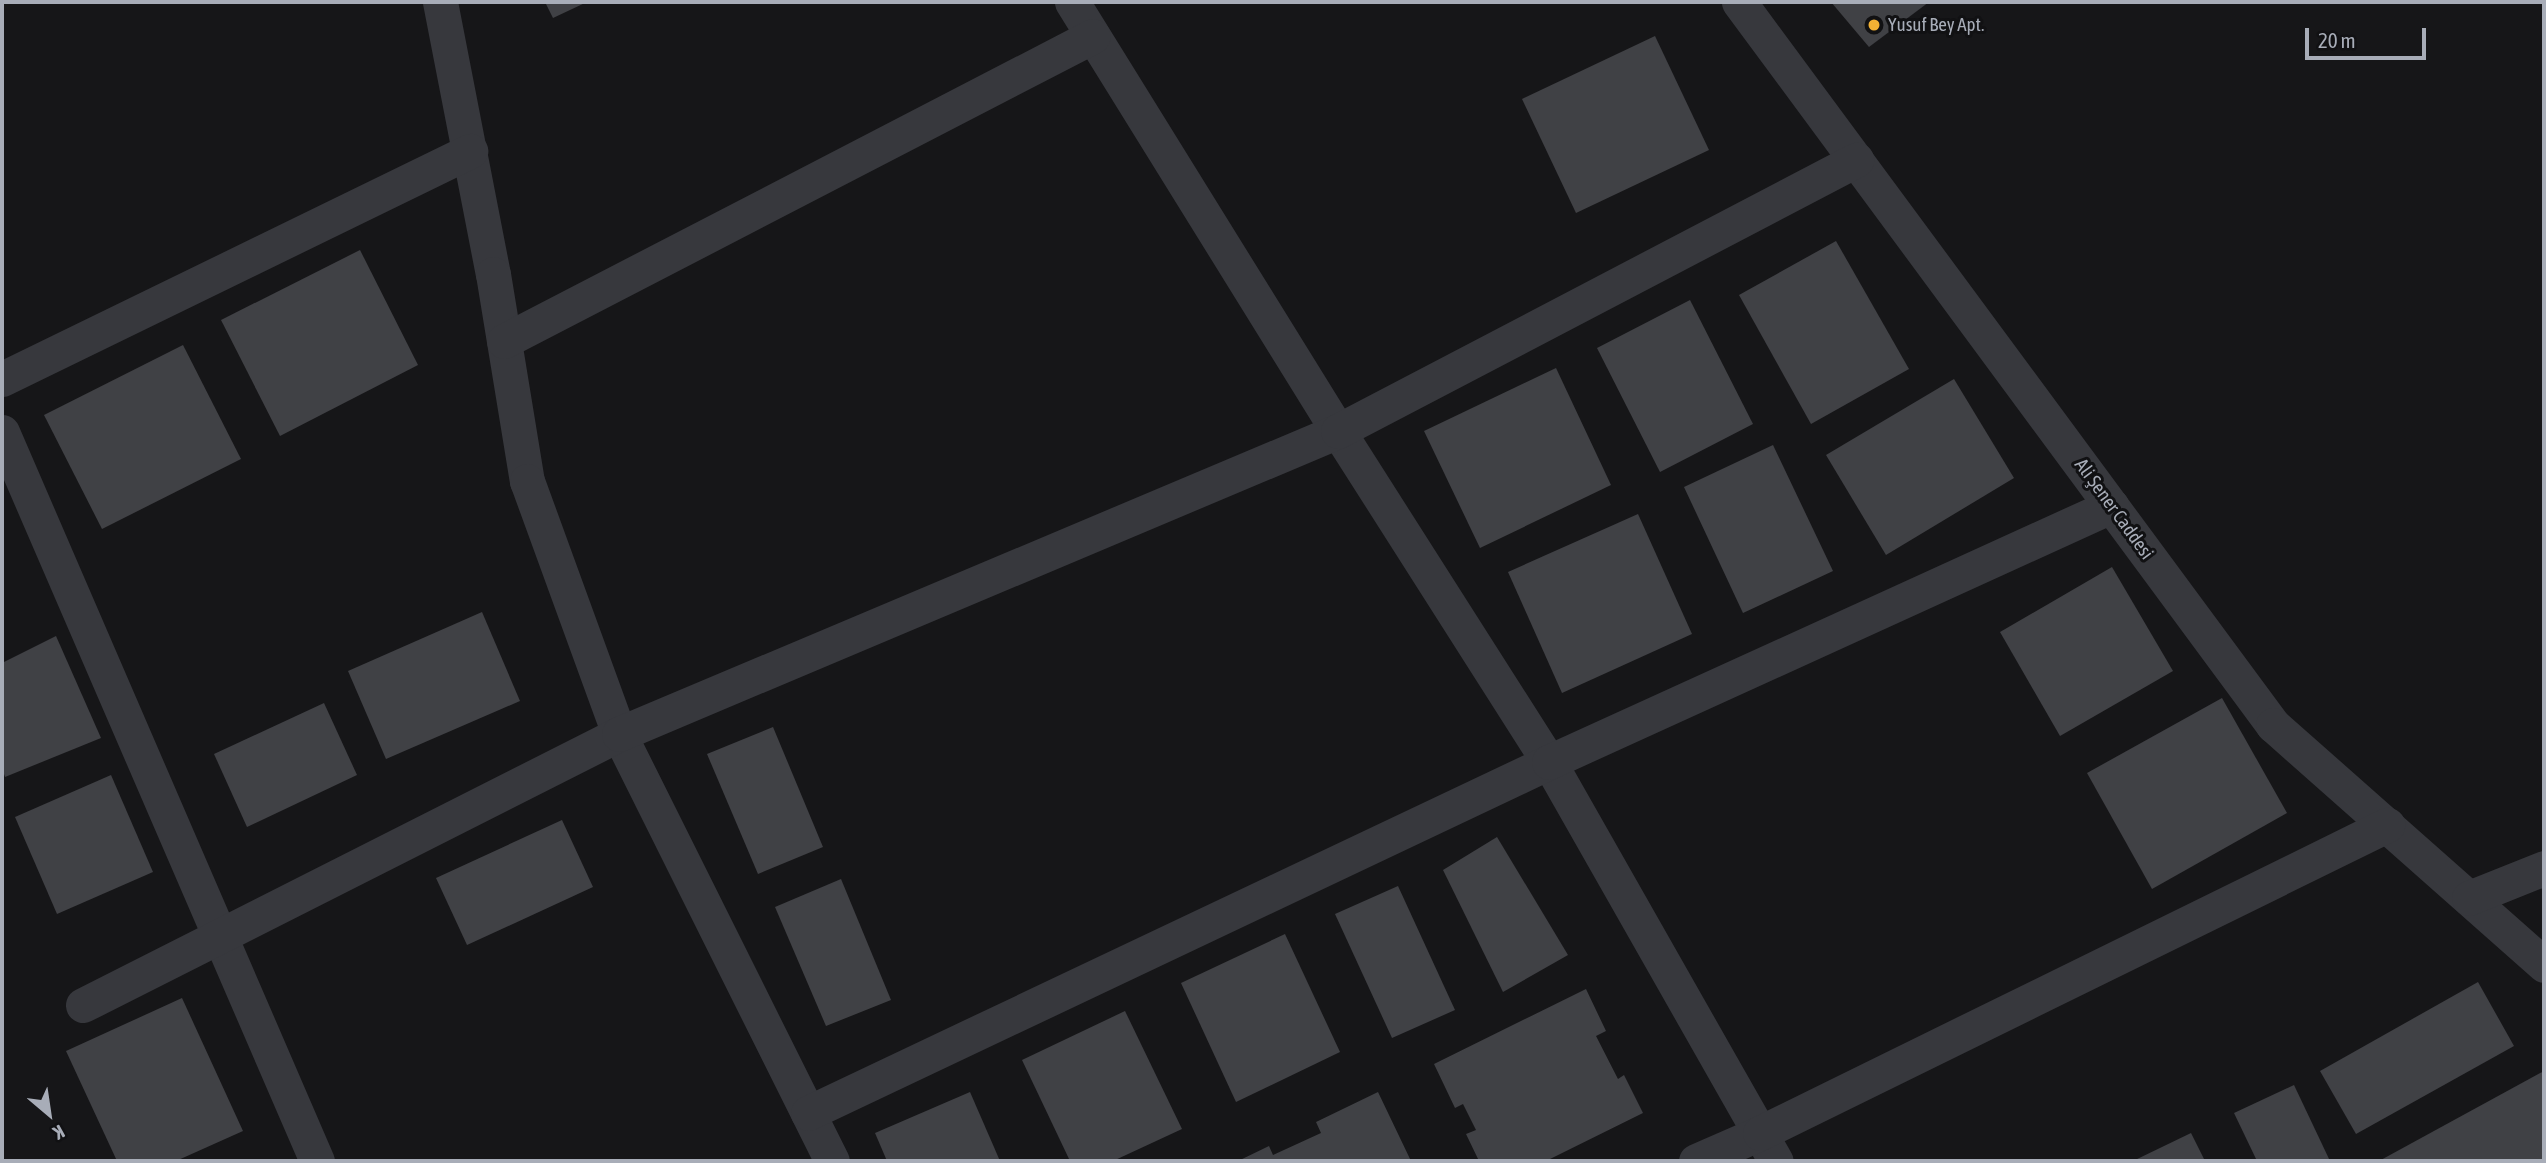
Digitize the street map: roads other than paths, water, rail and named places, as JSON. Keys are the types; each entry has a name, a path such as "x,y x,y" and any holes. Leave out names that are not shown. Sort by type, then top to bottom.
{"street":[{"path":"440,2 470,151 527,481 619,734 832,1161"},
{"path":"1072,2 1338,431 1549,762 1768,1147"},
{"name":"Ali Şener Caddesi","path":"1739,2 2273,725 2544,965"},
{"path":"504,341 1093,36"},
{"path":"2,379 470,151"},
{"path":"83,1005 619,734 1338,431 1856,160"},
{"path":"2,432 317,1161"},
{"path":"808,1113 1549,762 2111,506"},
{"path":"1696,1161 1768,1147 2387,825"},
{"path":"2469,898 2544,868"}],"place":[{"name":"Yusuf Bey Apt.","path":"1874,25"}]}
